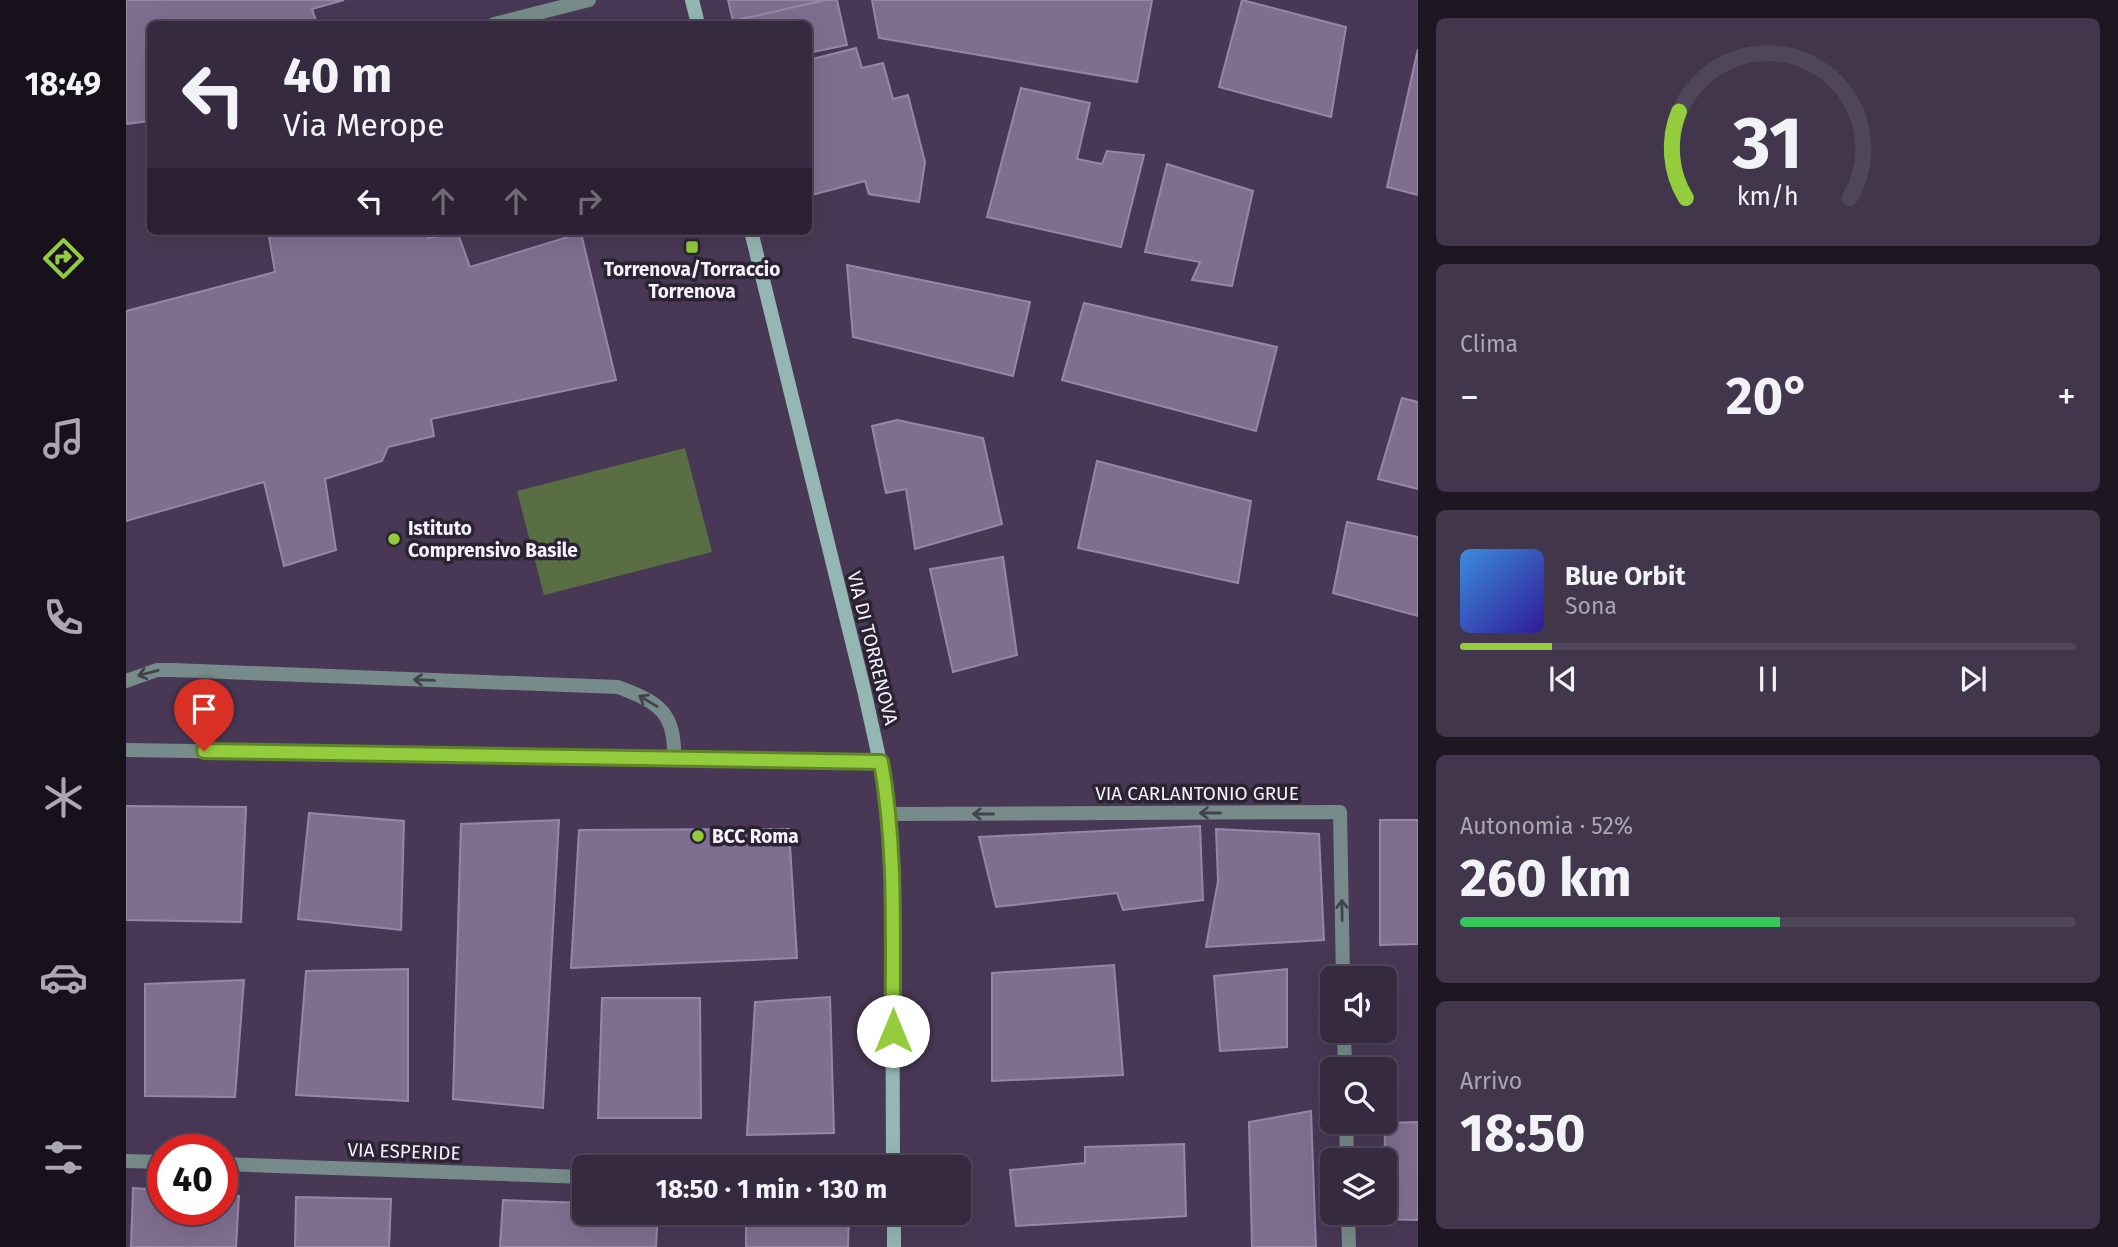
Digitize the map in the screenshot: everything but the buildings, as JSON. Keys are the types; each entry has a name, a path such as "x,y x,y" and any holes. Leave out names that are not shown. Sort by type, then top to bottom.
{"street":[{"path":"506,21 589,0"},
{"path":"692,0 697,21"},
{"name":"VIA DI TORRENOVA","path":"752,235 881,762 889,814 892,867 893,1155"},
{"path":"126,681 158,670 172,670 618,687 653,701 662,710 671,725 674,759"},
{"path":"126,750 881,762"},
{"name":"VIA CARLANTONIO GRUE","path":"889,814 1340,812 1343,966"},
{"path":"126,1161 147,1162"},
{"name":"VIA ESPERIDE","path":"238,1165 572,1177"},
{"path":"894,1225 894,1247"},
{"path":"1348,1225 1349,1247"}],"green space":[{"path":"685,448 712,552 544,595 517,491"}],"place":[{"name":"Torrenova/Torraccio Torrenova","path":"692,247"},
{"name":"Istituto Comprensivo Basile","path":"394,539"},
{"name":"BCC Roma","path":"698,836"}],"route":[{"path":"204,751 881,762 889,814 892,867 893,1031"}]}
